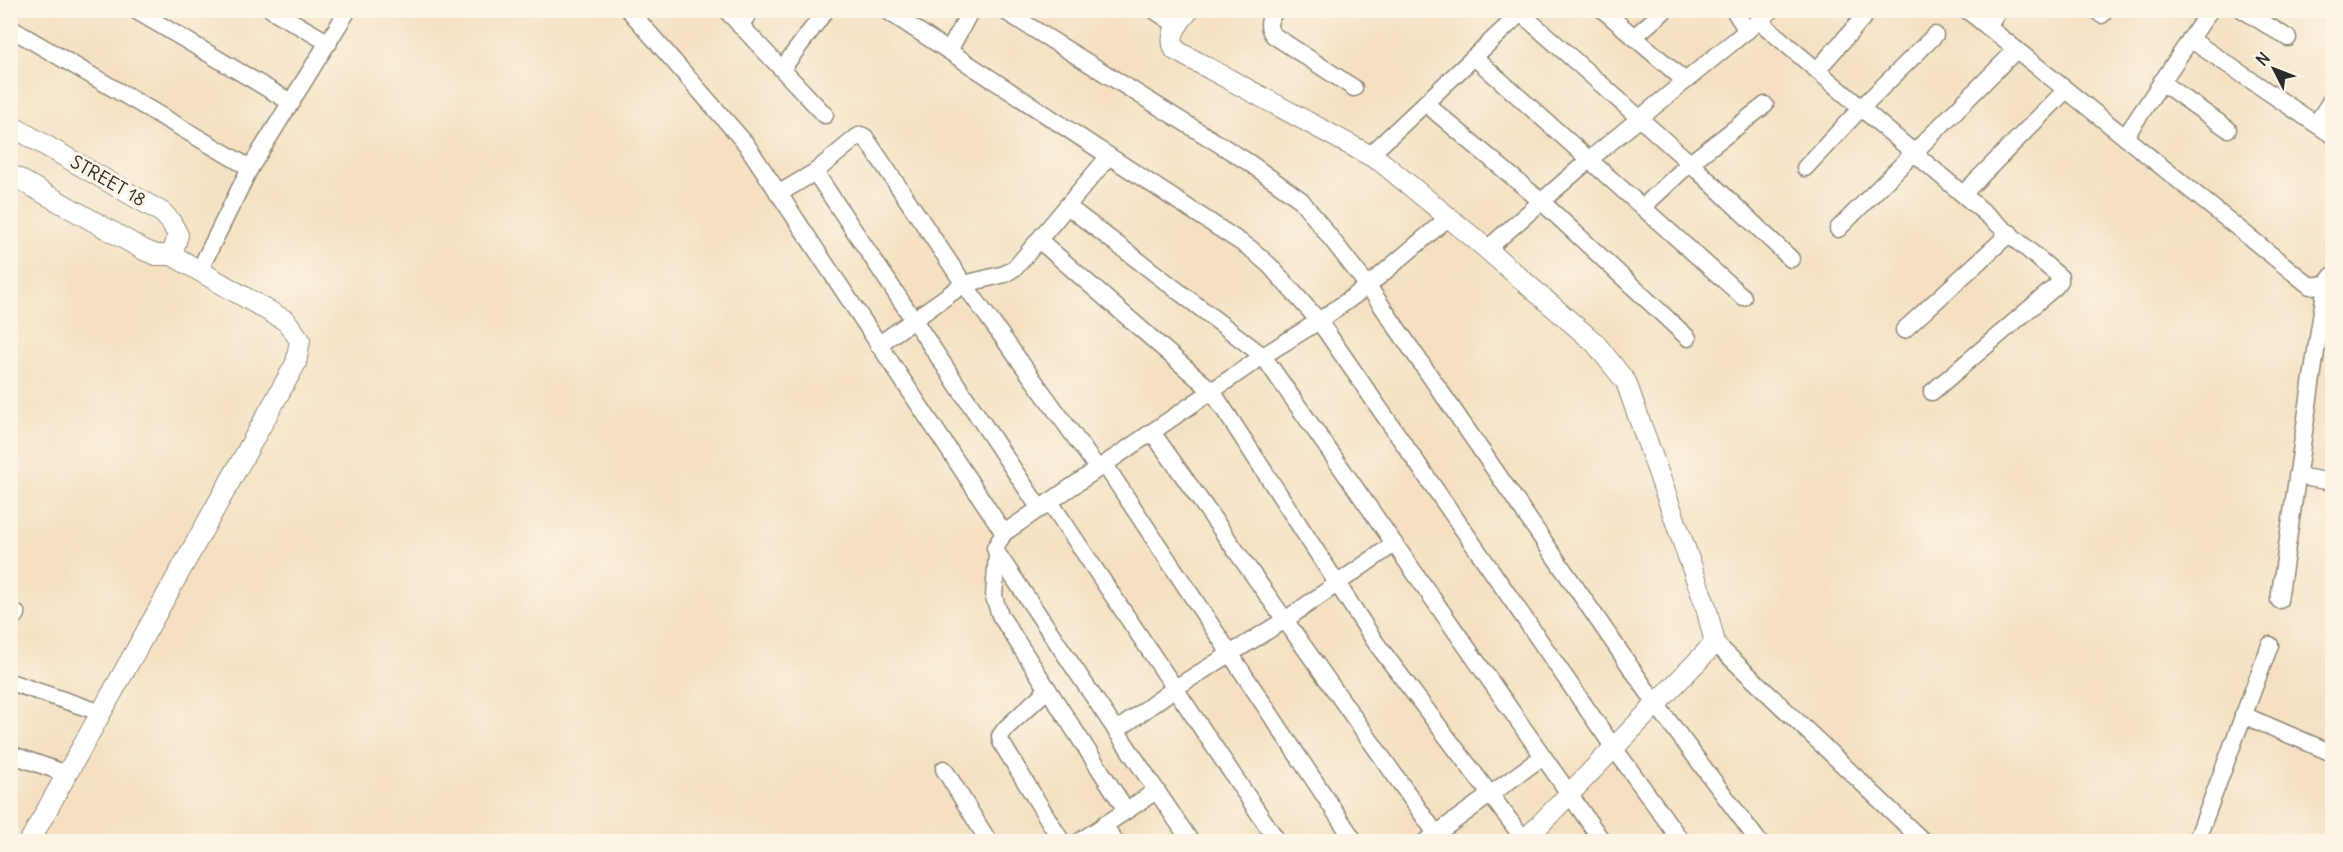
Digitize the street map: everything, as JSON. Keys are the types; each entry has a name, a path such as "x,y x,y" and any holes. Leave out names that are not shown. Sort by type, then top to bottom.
{"street":[{"path":"135,10 292,104"},
{"path":"272,10 329,43"},
{"path":"199,271 250,168 292,104 348,10"},
{"path":"629,10 746,144 1004,533"},
{"path":"726,10 825,116"},
{"path":"740,26 751,10"},
{"path":"782,69 826,10"},
{"path":"886,10 1251,249 1270,266 1319,321 1614,748 1682,842"},
{"path":"950,51 971,10"},
{"path":"1003,10 1248,162 1301,200 1368,285 1656,704 1759,842"},
{"path":"1154,10 1183,18 1173,32 1172,42 1175,50 1380,161 1487,249 1594,343 1626,382 1706,608 1715,643 1924,842"},
{"path":"1276,10 1268,20 1268,28 1273,34 1353,88"},
{"path":"1603,10 1685,81"},
{"path":"1634,37 1665,10"},
{"path":"1734,10 1759,21 2057,273 2060,282 1932,392"},
{"path":"1817,70 1870,10"},
{"path":"1967,10 2310,286 2329,280 2279,600"},
{"path":"1988,27 1999,10"},
{"path":"2125,137 2210,10"},
{"path":"2243,10 2288,38"},
{"path":"1370,155 1523,12 1690,163 1791,259"},
{"path":"1487,249 1590,159 1759,21"},
{"path":"10,28 250,168"},
{"path":"1805,168 1861,108 1935,35"},
{"path":"2190,39 2332,135"},
{"path":"1838,229 2016,50"},
{"path":"1474,57 1743,297"},
{"path":"2161,82 2228,129"},
{"path":"1963,194 2066,90"},
{"path":"2316,124 2332,99"},
{"path":"1425,103 1541,201 1688,338"},
{"path":"1643,207 1690,163 1766,105"},
{"name":"STREET 18","path":"10,125 163,213 178,235 172,255"},
{"path":"778,194 815,172 857,137 865,136 964,284 1101,467 1230,654 1355,842"},
{"path":"878,345 964,284 1010,272 1110,156"},
{"path":"815,172 1045,506 1175,688 1278,842"},
{"path":"10,174 144,250 156,255 172,255 286,321 300,340 296,363 28,842"},
{"path":"1067,206 1263,356 1603,842"},
{"path":"1191,842 995,548 1004,533 1263,356 1319,321 1368,285 1449,217"},
{"path":"1904,330 2010,233"},
{"path":"1039,240 1212,391 1376,643 1524,841 1715,643"},
{"path":"1152,432 1285,620 1434,839 1489,794 1542,757"},
{"path":"2297,476 2332,482"},
{"path":"1116,731 1175,688 1285,620 1394,544"},
{"path":"997,553 994,597 996,607 1126,810"},
{"path":"2196,842 2270,645"},
{"path":"10,682 102,713"},
{"path":"1048,689 1000,736 1001,742 1062,842"},
{"path":"2243,715 2332,753"},
{"path":"10,754 67,774"},
{"path":"944,770 988,842"},
{"path":"1079,842 1156,791"},
{"path":"1104,824 1115,842"}]}
